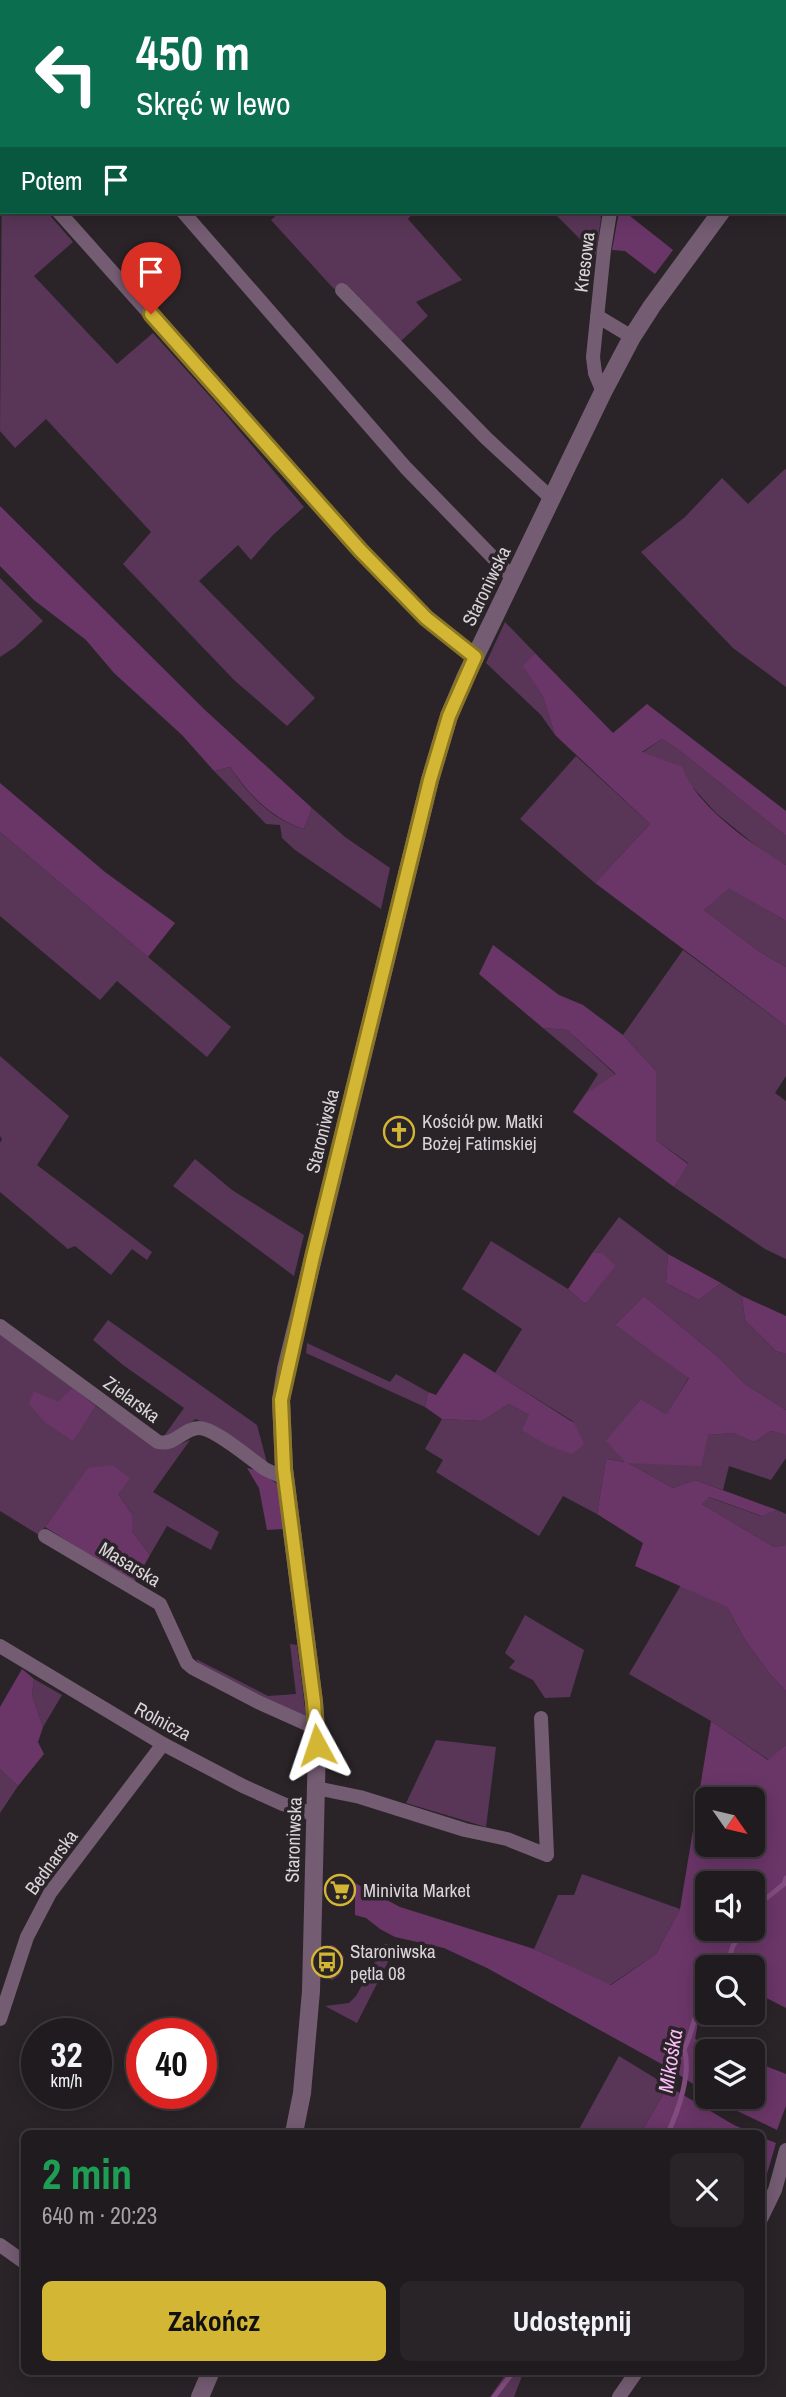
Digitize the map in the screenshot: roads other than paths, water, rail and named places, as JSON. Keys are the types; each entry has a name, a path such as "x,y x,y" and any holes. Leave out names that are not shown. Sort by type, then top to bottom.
{"street":[{"path":"61,214 360,550 426,618 475,657"},
{"path":"185,214 406,468 513,578"},
{"name":"Kresowa","path":"603,392 595,373 593,356 610,214"},
{"name":"Staroniwska","path":"294,2130 302,2093 309,2019 316,1728 285,1478 281,1400 286,1369 430,780 449,716 551,498 632,337 720,214"},
{"path":"342,290 478,430 551,498"},
{"name":"Kresowa","path":"597,316 632,337"},
{"name":"Zielarska","path":"0,1326 158,1442 175,1441 195,1428 202,1428 285,1478"},
{"name":"Masarska","path":"46,1536 160,1604 187,1663 193,1668 316,1728"},
{"name":"Rolnicza","path":"0,1646 163,1744 243,1786 316,1815"},
{"path":"316,1788 360,1797 466,1830 507,1839 547,1855 541,1718"},
{"name":"Bednarska","path":"0,2019 27,1937 44,1902 163,1744"},
{"path":"765,2211 775,2190 786,2150"},
{"path":"0,2245 21,2260"},
{"path":"200,2397 206,2375"},
{"path":"619,2397 634,2375"}],"waterway":[{"name":"Mikośka","path":"765,1899 784,1884 786,1878"},
{"name":"Mikośka","path":"730,1955 736,1941"},
{"name":"Mikośka","path":"669,2130 680,2103 686,2069 684,2049 695,2020"},
{"name":"Mikośka","path":"494,2397 511,2375"}],"place":[{"name":"Kościół pw. Matki Bożej Fatimskiej","path":"399,1132"},
{"name":"Minivita Market","path":"340,1890"},
{"name":"Staroniwska pętla 08","path":"327,1962"}]}
